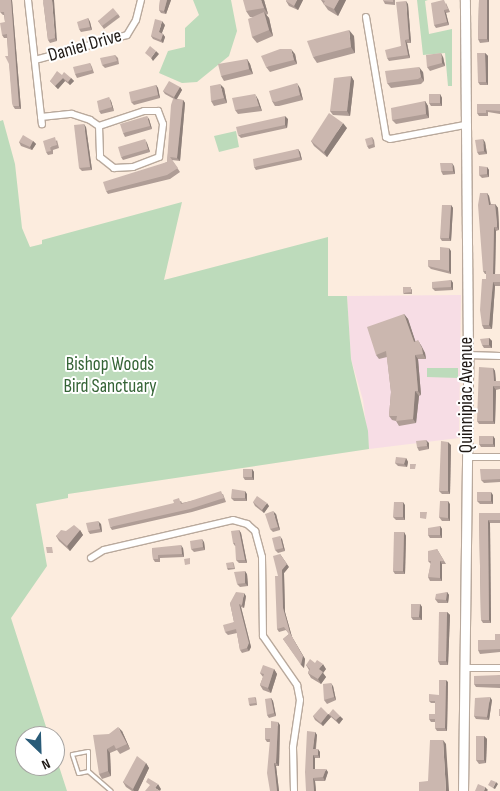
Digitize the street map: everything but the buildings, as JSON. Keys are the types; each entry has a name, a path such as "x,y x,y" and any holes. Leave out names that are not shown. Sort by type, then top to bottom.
{"main road":[{"name":"Quinnipiac Avenue","path":"464,791 468,355 464,125 465,0"}],"street":[{"path":"28,0 42,120 72,114 99,126 144,111 158,111 163,124 159,157 122,168 103,162 97,133 99,126"},
{"name":"Daniel Drive","path":"35,60 127,35 136,20 141,0"},
{"path":"366,17 386,137 390,139 464,125"},
{"path":"468,355 500,356"},
{"path":"467,457 500,457"},
{"path":"91,558 104,550 214,523 233,520 247,524 261,544 263,636 297,685 300,700 293,747 294,791"},
{"path":"464,668 500,668"}],"lane":[{"path":"88,771 78,773 74,769 72,754 88,751 88,771 111,791"}],"shaded area":[{"path":"461,295 459,438 369,449 363,400 351,359 347,296"}],"green space":[{"path":"193,0 231,0 237,31 229,56 197,82 182,83 159,73 168,51 185,47 185,28 199,15"},
{"path":"417,0 428,0 425,1 429,34 452,29 452,86 448,86 445,53 423,55"},
{"name":"Bishop Woods Bird Sanctuary","path":"3,120 15,164 22,228 30,247 42,244 42,240 182,202 164,280 328,237 328,296 347,296 351,359 368,431 369,449 68,494 68,498 36,504 47,566 11,618 46,726 15,726 15,776 62,776 67,791 0,791 0,121"},
{"path":"236,131 239,147 219,152 214,136"},
{"path":"427,368 458,368 458,378 427,377"}]}
